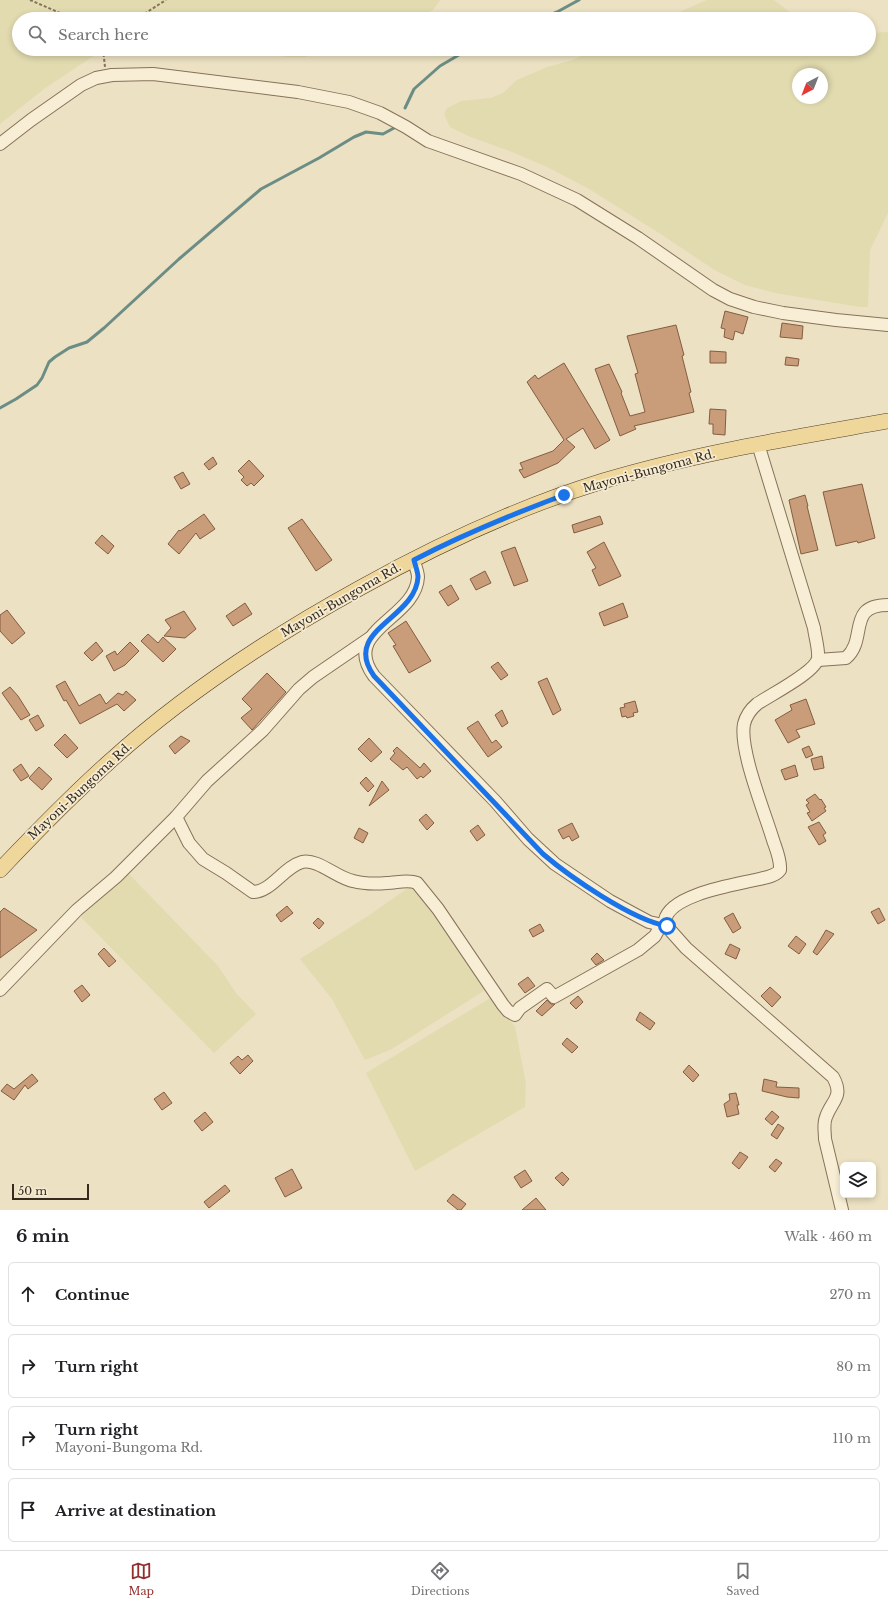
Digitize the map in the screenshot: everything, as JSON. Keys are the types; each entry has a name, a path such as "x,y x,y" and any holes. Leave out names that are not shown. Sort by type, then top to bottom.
{"main road":[{"name":"Mayoni-Bungoma Rd.","path":"0,870 104,766 182,702 220,674 292,626 341,598 444,544 512,515 603,482 668,464 758,444 888,421"}],"street":[{"path":"0,144 81,85 96,78 106,76 127,74 161,75 298,92 350,102 366,107 406,127 428,141 521,174 577,200 638,238 714,290 730,299 754,307 783,313 888,325"},
{"path":"176,817 189,843 202,860 226,873 253,892 261,891 286,870 294,865 304,862 312,862 343,879 354,882 380,883 409,881 417,883 438,909 503,1005 508,1011 515,1015 520,1008 547,989 554,997 638,950 655,936 664,926 669,911 686,899 716,889 768,877 779,872 780,863 746,752 744,724 751,710 757,704 810,671 818,660 818,653 814,628 758,444"},
{"path":"414,560 418,577 411,596 406,603 378,629 367,644 365,660 368,668 543,854 555,864 610,901 649,922 664,926 686,948 833,1077 838,1087 838,1093 826,1115 824,1128 825,1139 842,1210"},
{"path":"818,660 846,658 855,646 859,622 862,616 872,607 888,605"},
{"path":"0,990 78,910 120,874 176,817 207,781 263,730 304,685 313,677 372,637"}],"path":[{"path":"30,0 58,12"},
{"path":"147,12 166,0"},
{"path":"104,56 106,76"}],"shaded area":[{"path":"0,0 440,0 433,10 429,12 12,12 12,56 94,56 44,89 0,124"},
{"path":"707,0 774,0 790,12 679,12"},
{"path":"888,32 888,213 870,250 868,307 775,293 745,285 716,271 589,189 549,168 512,152 468,136 450,127 444,114 447,108 461,101 491,98 503,93 517,80 547,67 573,60 581,56 876,56 876,33"},
{"path":"281,56 308,56 305,57"},
{"path":"127,872 218,966 236,993 256,1014 214,1053 81,917"},
{"path":"411,886 423,895 487,989 392,1049 365,1060 332,999 300,959 368,916"},
{"path":"492,997 515,1027 526,1083 525,1107 415,1171 366,1073"}],"building":[{"path":"725,311 748,317 743,334 735,331 733,340 724,337 725,329 721,328"},
{"path":"782,323 803,326 802,339 780,337"},
{"path":"676,325 684,355 682,356 691,392 689,393 694,412 634,426 636,429 620,436 595,369 609,364 622,392 621,393 630,416 645,412 635,374 638,373 627,336"},
{"path":"710,351 726,352 726,363 710,363"},
{"path":"786,357 799,359 798,366 785,365"},
{"path":"564,363 610,440 595,449 583,428 566,439 575,447 558,463 524,478 519,470 523,469 520,463 553,451 564,440 527,382 535,375 538,379"},
{"path":"710,409 726,410 725,435 713,434 713,424 709,424"},
{"path":"213,457 217,464 209,470 204,464"},
{"path":"249,460 264,476 254,486 251,483 247,486 241,480 244,477 238,471"},
{"path":"183,472 190,484 181,489 174,477"},
{"path":"862,484 875,538 858,543 857,541 836,546 823,492"},
{"path":"805,495 818,550 801,554 789,500"},
{"path":"204,514 215,529 200,539 196,533 179,554 168,544 179,530 180,531"},
{"path":"600,516 603,524 574,533 572,525"},
{"path":"302,519 332,560 316,571 288,528"},
{"path":"102,535 114,546 108,554 95,543"},
{"path":"604,542 621,576 599,586 592,570 596,568 587,552"},
{"path":"515,547 528,581 514,586 501,552"},
{"path":"485,571 491,583 476,590 470,579"},
{"path":"451,585 459,599 448,606 439,592"},
{"path":"245,603 252,614 233,626 226,616"},
{"path":"623,603 628,617 604,626 599,613"},
{"path":"7,610 25,633 12,644 0,631 0,615"},
{"path":"184,611 196,629 185,638 164,636 171,628 165,620"},
{"path":"406,621 431,661 409,673 393,646 396,645 388,633"},
{"path":"148,634 158,643 163,637 176,649 163,662 141,641"},
{"path":"96,642 103,651 92,661 84,653"},
{"path":"130,642 139,651 125,665 114,671 106,656 115,651 117,655"},
{"path":"498,662 508,675 501,680 491,667"},
{"path":"267,673 286,692 252,730 241,718 252,709 242,699"},
{"path":"547,678 561,710 553,715 538,682"},
{"path":"65,681 79,706 100,694 106,704 118,693 123,695 126,691 136,700 124,711 117,704 80,724 66,700 64,701 56,686"},
{"path":"10,687 18,696 30,715 21,720 2,693"},
{"path":"806,699 815,724 796,730 800,737 788,743 775,720 792,710 790,705"},
{"path":"635,701 638,712 633,713 634,716 627,718 626,716 622,717 620,708 625,707 624,704"},
{"path":"502,710 508,723 502,727 495,715"},
{"path":"38,715 44,726 36,731 29,720"},
{"path":"478,721 492,743 496,740 502,747 488,757 467,728"},
{"path":"65,734 78,748 67,758 54,745"},
{"path":"181,736 190,741 175,754 169,746"},
{"path":"369,738 382,752 371,762 358,749"},
{"path":"809,746 813,755 806,758 802,749"},
{"path":"397,747 420,768 424,763 431,771 423,778 421,776 417,779 407,767 403,770 390,759 395,753 393,751"},
{"path":"822,756 824,768 814,770 811,759"},
{"path":"21,764 29,776 21,781 13,770"},
{"path":"795,765 798,776 785,780 781,770"},
{"path":"39,767 52,779 42,790 29,778"},
{"path":"366,777 374,786 368,792 360,783"},
{"path":"382,781 389,790 369,806"},
{"path":"815,794 820,800 821,799 826,807 824,808 826,811 812,821 807,813 810,812 806,805 809,803 806,800"},
{"path":"426,814 434,823 427,830 419,820"},
{"path":"819,822 826,833 823,835 826,841 819,845 808,827"},
{"path":"572,823 579,837 572,841 569,836 563,839 558,830"},
{"path":"478,825 485,835 477,841 470,831"},
{"path":"359,828 368,833 363,843 354,838"},
{"path":"287,906 293,913 281,922 276,915"},
{"path":"4,908 37,930 0,958 0,912"},
{"path":"879,908 885,920 878,924 871,912"},
{"path":"733,913 741,928 733,933 724,918"},
{"path":"318,918 324,923 319,929 313,923"},
{"path":"540,924 544,931 533,937 529,930"},
{"path":"826,930 834,934 817,955 813,952"},
{"path":"796,936 806,944 799,954 788,946"},
{"path":"730,944 740,949 736,959 725,954"},
{"path":"104,948 116,961 109,967 98,954"},
{"path":"597,953 604,960 596,965 591,959"},
{"path":"528,977 535,986 525,993 518,984"},
{"path":"82,985 90,995 82,1002 74,991"},
{"path":"770,987 781,997 772,1007 761,996"},
{"path":"578,996 583,1002 576,1009 570,1003"},
{"path":"547,1000 551,1004 555,1004 542,1016 536,1011"},
{"path":"640,1012 655,1023 650,1030 636,1020"},
{"path":"567,1038 578,1047 572,1053 562,1044"},
{"path":"248,1055 253,1061 240,1074 230,1063 238,1056 242,1060"},
{"path":"689,1065 699,1075 693,1082 683,1072"},
{"path":"32,1074 38,1081 28,1089 25,1085 14,1100 1,1091 7,1084 14,1089"},
{"path":"764,1079 777,1082 776,1087 799,1088 799,1098 787,1097 762,1091"},
{"path":"164,1092 172,1103 162,1110 154,1099"},
{"path":"736,1093 739,1105 737,1105 739,1114 727,1117 724,1104 730,1100 729,1094"},
{"path":"772,1111 779,1117 772,1125 765,1119"},
{"path":"205,1112 213,1122 202,1131 194,1121"},
{"path":"778,1124 784,1128 777,1139 771,1135"},
{"path":"740,1152 748,1157 739,1169 732,1163"},
{"path":"776,1159 782,1163 775,1172 769,1167"},
{"path":"292,1169 302,1188 285,1197 275,1178"},
{"path":"525,1170 532,1181 521,1188 514,1177"},
{"path":"562,1172 569,1179 563,1186 555,1178"},
{"path":"225,1185 230,1191 209,1208 204,1202"},
{"path":"453,1194 466,1204 461,1210 458,1210 447,1201"},
{"path":"536,1198 546,1210 522,1210"}],"waterway":[{"path":"557,12 579,0"},
{"path":"405,108 414,89 440,66 457,56"},
{"path":"0,408 37,385 49,362 69,348 87,342 179,259 261,189 319,158 354,137 366,132 383,134 394,128"}],"route":[{"path":"564,495 444,544 414,560 418,577 411,596 406,603 378,629 372,637 367,644 365,660 368,668 374,676 495,801 543,854 555,864 610,901 649,922 667,926"}]}
